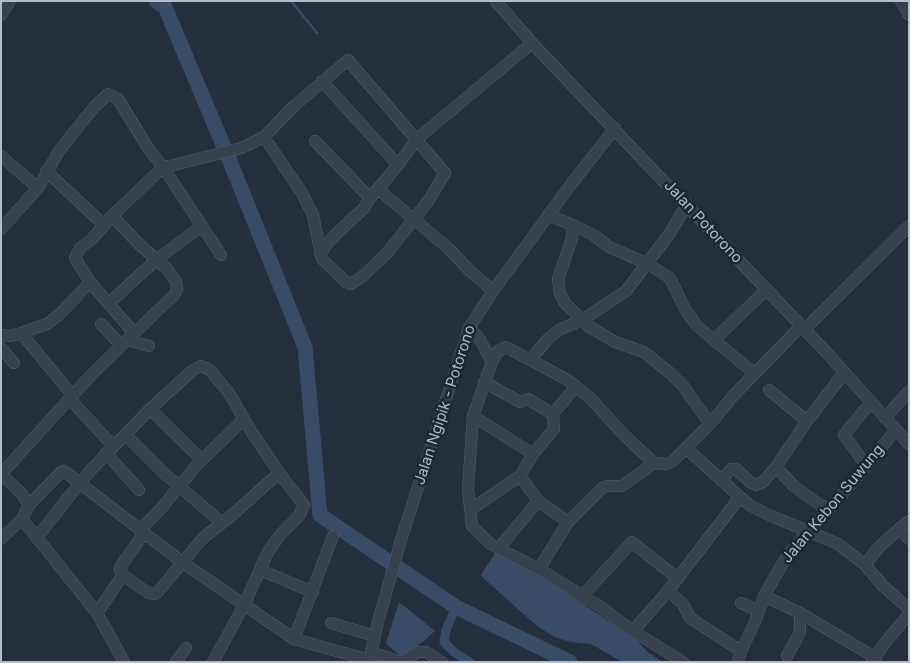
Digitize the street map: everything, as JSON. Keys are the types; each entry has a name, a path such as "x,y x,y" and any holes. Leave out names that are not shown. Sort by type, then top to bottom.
{"street":[{"path":"1,15 10,1"},
{"name":"Jalan Potorono","path":"496,1 532,42 687,204 909,444"},
{"path":"901,1 909,15"},
{"path":"320,253 333,237 364,208 417,139 532,42"},
{"path":"127,339 109,303 90,282 75,258 76,253 163,167 237,149 264,137 294,106 348,60 445,174 438,187 388,252 355,283 350,284 326,264 320,253 313,215 302,193 264,137"},
{"path":"322,81 398,166"},
{"path":"1,229 30,199 59,151 95,106 108,94 118,99 148,148 163,167 221,256"},
{"name":"Jalan Ngipik - Potorono","path":"370,658 380,613 401,540 469,328 493,291 548,215 615,128"},
{"path":"315,141 374,193 414,218 493,291"},
{"path":"1,156 38,188"},
{"path":"46,171 104,225"},
{"path":"530,360 547,340 559,330 582,320 626,291 670,233 687,204"},
{"path":"548,215 595,236 609,247 648,264 670,278 685,309 697,326 755,374"},
{"path":"29,505 22,494 1,474 127,339 177,290 173,276 112,216"},
{"path":"573,225 572,238 561,268 558,286 565,303 588,326 615,342 644,352 684,387 710,424"},
{"path":"109,303 156,260 202,226"},
{"path":"683,662 633,631 583,595 539,569 490,544 472,526 468,489 473,416 484,382 497,352 506,347 566,379 592,400 625,436 654,463 667,464 673,461 710,424 755,374 909,226"},
{"path":"316,228 333,237"},
{"path":"1,335 11,336 47,324 60,314 90,282"},
{"path":"714,340 766,290"},
{"path":"101,324 127,339 149,346"},
{"path":"469,328 479,338 492,362"},
{"path":"21,333 139,490"},
{"path":"1,348 14,363"},
{"path":"36,538 80,482 124,434 193,370 201,366 210,370 230,394 279,473 304,505 299,516 280,535 268,552 244,605 213,662"},
{"path":"721,481 731,469 736,469 751,483 756,485 763,482 844,373"},
{"path":"484,382 520,402 528,399 554,414"},
{"path":"470,510 520,476 533,454 555,427 554,414 576,386"},
{"path":"769,390 807,421"},
{"path":"885,418 909,391"},
{"path":"866,465 844,435 871,402"},
{"path":"150,409 202,460"},
{"path":"473,416 533,454"},
{"path":"244,419 202,460 142,531 121,566 120,570 123,575 152,595 156,594 203,538 279,473"},
{"name":"Jalan Kebon Suwung","path":"740,656 764,596 788,554 896,430"},
{"path":"124,434 180,487 222,523"},
{"path":"686,448 740,498 767,514 838,544 865,565 908,616 884,644 874,660 800,613 764,596"},
{"path":"539,569 568,522 602,488 622,486 654,463"},
{"path":"776,467 794,486 820,505 830,508"},
{"path":"1,539 22,519 29,505 61,472 66,472 182,562 294,639 370,658 401,662 418,652 426,652 442,662"},
{"path":"520,476 538,501 568,522"},
{"path":"633,631 668,591 740,498"},
{"path":"499,548 538,501"},
{"path":"22,519 96,613 124,662"},
{"path":"865,565 878,548 909,521"},
{"path":"899,529 909,539"},
{"path":"294,639 313,592 332,536"},
{"path":"583,595 632,542 678,578"},
{"path":"260,570 313,592"},
{"path":"96,613 123,575"},
{"path":"668,591 683,604 690,618 740,656"},
{"path":"741,603 759,612"},
{"path":"787,656 800,630 800,613"},
{"path":"331,623 375,636"},
{"path":"176,662 186,648"}],"water":[{"path":"495,553 501,553 555,585 637,640 646,651 663,662 622,662 591,644 571,642 554,637 536,625 482,577 481,575"},
{"path":"399,602 435,631 403,659 386,643"}],"waterway":[{"path":"156,1 165,7 305,347 320,515 456,607 570,662"},
{"path":"291,1 317,33"},
{"path":"456,607 446,630 444,642 454,652 470,662"}]}
